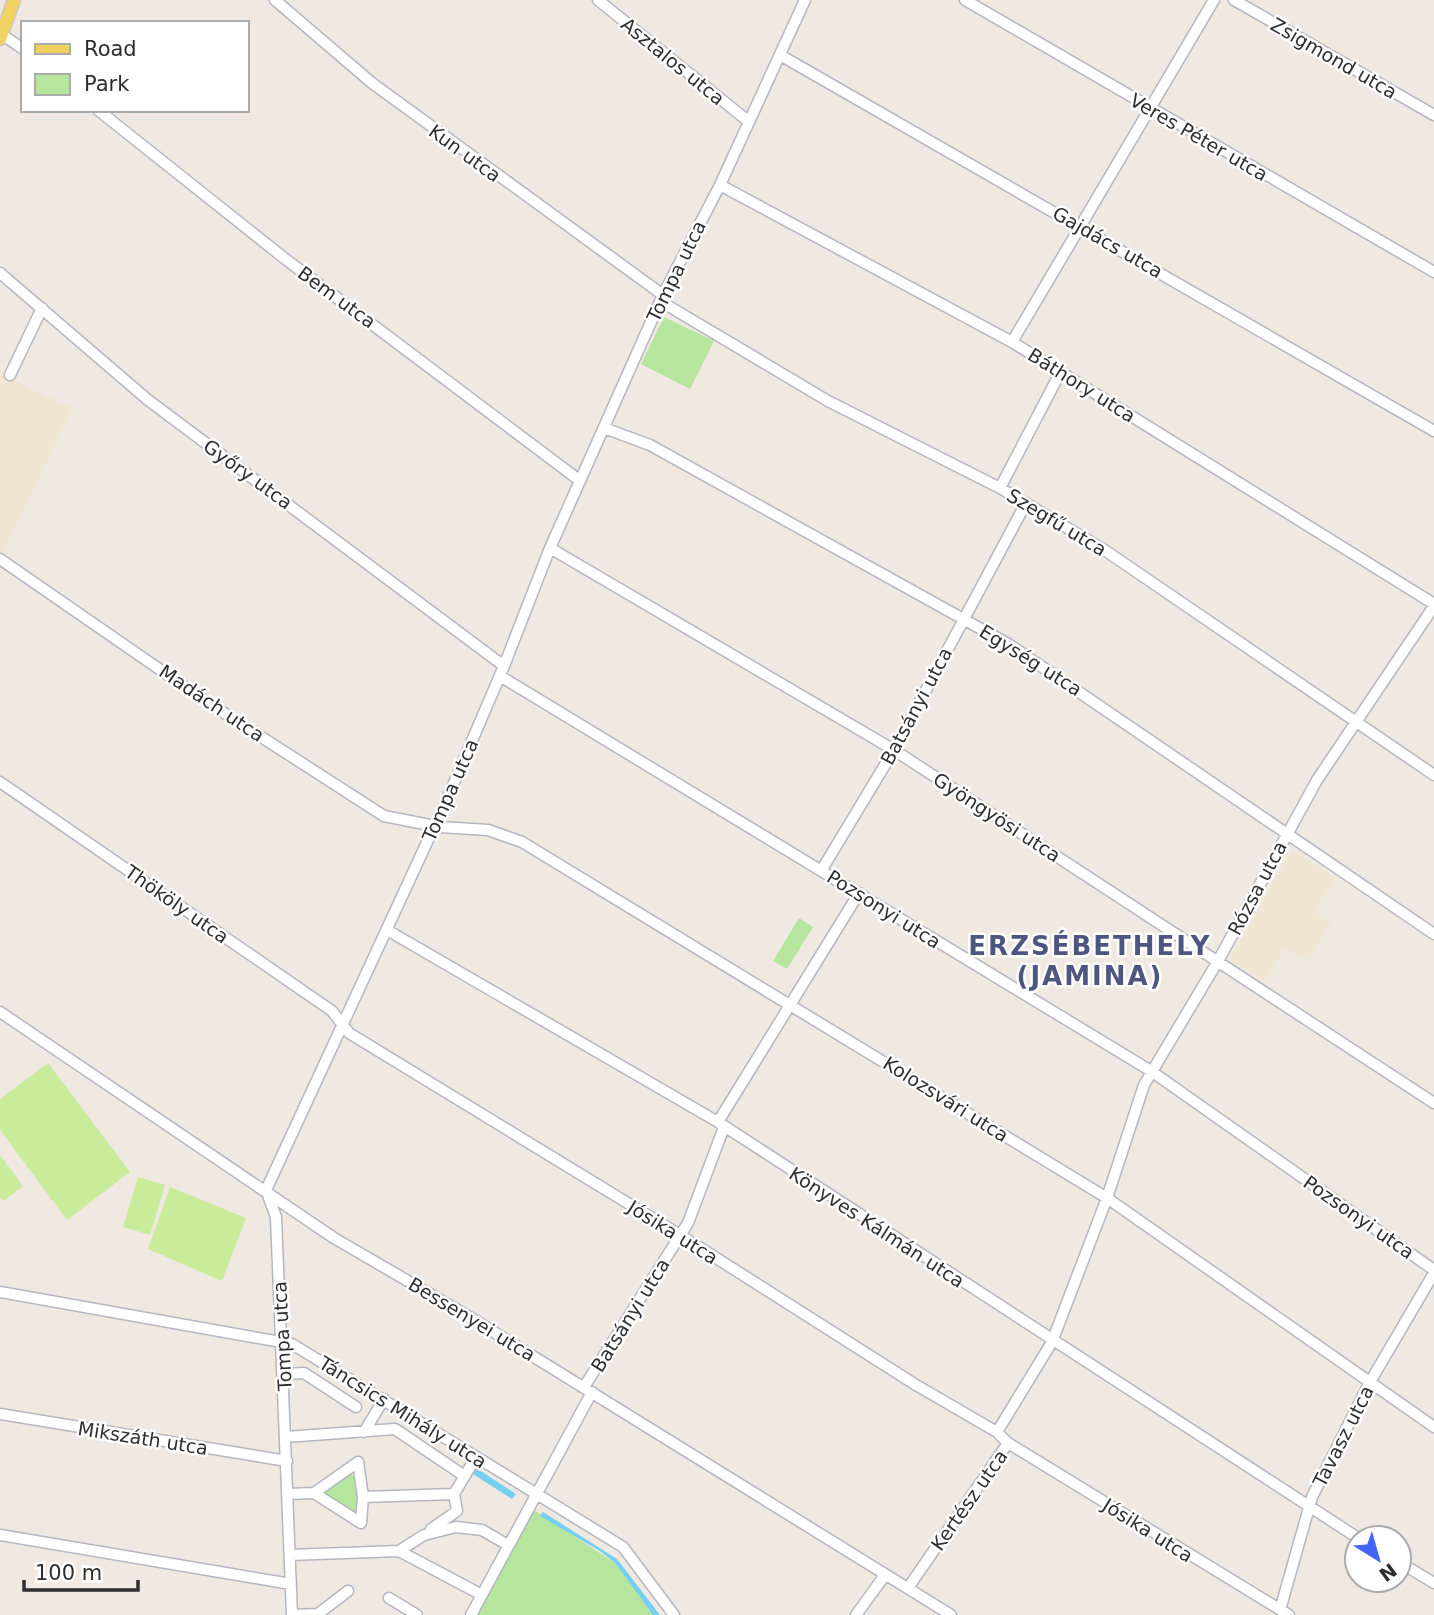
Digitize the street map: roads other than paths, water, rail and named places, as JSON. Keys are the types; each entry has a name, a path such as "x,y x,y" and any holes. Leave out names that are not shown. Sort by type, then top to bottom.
{"main road":[{"path":"1,35 14,0"}],"street":[{"name":"Kun utca","path":"275,0 372,83 661,298"},
{"name":"Asztalos utca","path":"598,0 748,121"},
{"name":"Tompa utca","path":"292,1615 276,1216 266,1190 346,1029 502,671 579,480 661,298 720,185 804,0"},
{"name":"Veres Péter utca","path":"965,0 1434,272"},
{"path":"1012,342 1214,0"},
{"name":"Zsigmond utca","path":"1234,0 1434,115"},
{"path":"1,35 21,48"},
{"name":"Gajdács utca","path":"780,55 1434,431"},
{"name":"Bem utca","path":"101,112 284,258 579,480"},
{"name":"Báthory utca","path":"720,185 1061,370 1434,605"},
{"name":"Győry utca","path":"0,273 148,400 502,671"},
{"name":"Szegfű utca","path":"661,298 828,401 1000,488 1115,556 1434,775"},
{"path":"10,375 42,308"},
{"path":"1000,488 1061,370"},
{"name":"Egység utca","path":"604,428 650,445 963,617 1050,670 1434,934"},
{"name":"Batsányi utca","path":"821,870 894,750 963,617 1027,503"},
{"name":"Gyöngyösi utca","path":"550,548 894,750 1434,1103"},
{"name":"Madách utca","path":"0,559 204,700 384,816 433,826"},
{"name":"Rózsa utca","path":"1052,1342 1107,1198 1144,1085 1218,961 1317,780 1434,605"},
{"name":"Pozsonyi utca","path":"502,671 1151,1072 1434,1272"},
{"name":"Thököly utca","path":"0,782 332,1011 346,1029"},
{"name":"Kolozsvári utca","path":"433,826 488,830 522,842 1107,1198 1434,1427"},
{"name":"Batsányi utca","path":"471,1615 588,1390 688,1223 721,1125 859,893"},
{"name":"Könyves Kálmán utca","path":"387,930 721,1125 1343,1529"},
{"name":"Bessenyei utca","path":"0,1012 334,1238 588,1390 951,1615"},
{"name":"Jósika utca","path":"346,1029 680,1235 916,1385 997,1432"},
{"name":"Tavasz utca","path":"1280,1610 1308,1507 1370,1382 1434,1272"},
{"name":"Táncsics Mihály utca","path":"0,1292 283,1340 384,1399 535,1495 623,1547 674,1615"},
{"name":"Kertész utca","path":"908,1588 1008,1443 997,1432 1052,1342"},
{"path":"284,1374 304,1373 356,1407"},
{"path":"363,1432 384,1399"},
{"name":"Mikszáth utca","path":"0,1415 287,1461"},
{"path":"286,1437 395,1429 463,1475"},
{"name":"Jósika utca","path":"1008,1443 1280,1610"},
{"path":"450,1523 458,1507 454,1494 475,1457"},
{"path":"288,1494 314,1493 358,1462 363,1497 360,1523 314,1493"},
{"path":"363,1497 454,1494"},
{"path":"400,1551 424,1535 450,1523 482,1530 509,1545"},
{"path":"0,1535 291,1584"},
{"path":"290,1555 400,1551 482,1595"},
{"path":"1413,1570 1434,1583"},
{"path":"856,1615 885,1575"},
{"path":"292,1615 318,1614 348,1591"},
{"path":"389,1598 417,1615"},
{"path":"1262,1615 1280,1610"}],"water":[{"path":"476,1468 516,1494 512,1499 473,1474"},
{"path":"543,1512 617,1559 660,1615 653,1615 615,1563 600,1551 540,1516"}],"district":[{"name":"ERZSÉBETHELY (JAMINA)","path":"1090,961"}]}
